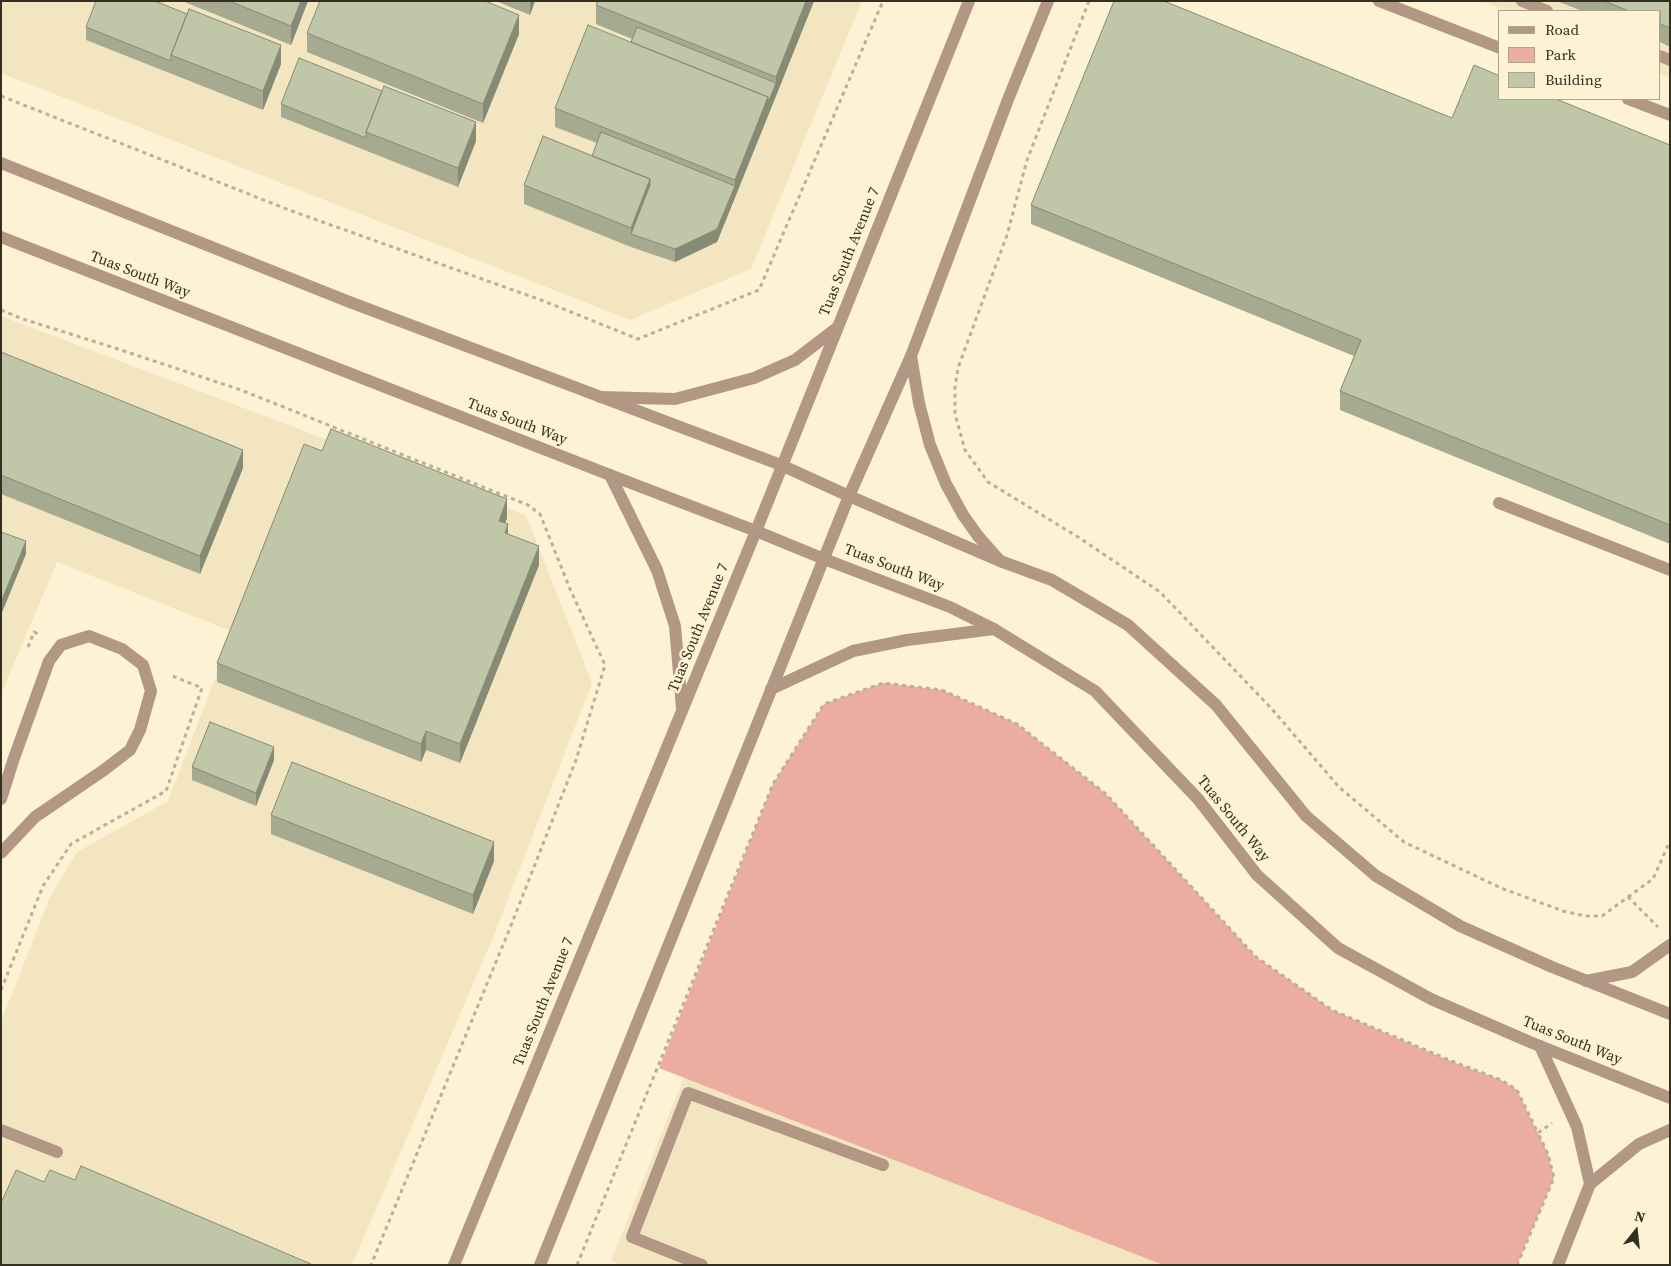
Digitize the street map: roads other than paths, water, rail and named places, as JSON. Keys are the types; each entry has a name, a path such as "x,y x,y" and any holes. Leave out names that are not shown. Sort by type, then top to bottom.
{"street":[{"name":"Tuas South Avenue 7","path":"454,1265 756,531 969,1"},
{"path":"540,1265 849,496 911,356 1009,97 1048,1"},
{"path":"1379,1 1498,47"},
{"path":"1522,1 1544,10"},
{"path":"1631,100 1670,115"},
{"path":"1,164 347,301 781,465 1000,561 1052,580 1128,625 1216,705 1306,816 1376,876 1460,926 1586,981 1670,1014"},
{"name":"Tuas South Way","path":"1,238 824,559 950,606 994,629 1095,691 1198,799 1257,875 1338,948 1431,999 1540,1046 1670,1098"},
{"path":"600,397 675,399 754,378 794,360 838,327"},
{"path":"911,356 919,404 930,445 946,484 963,515 1000,561"},
{"path":"610,475 657,570 675,626 682,710"},
{"path":"1500,503 1670,570"},
{"path":"772,689 853,652 908,640 994,629"},
{"path":"1,799 50,662 62,645 89,636 122,649 143,664 151,691 140,730 130,750 35,817 1,853"},
{"path":"1586,981 1632,972 1670,945"},
{"path":"1540,1046 1577,1127 1590,1184"},
{"path":"702,1265 632,1237 688,1093 883,1165"},
{"path":"1,1130 57,1152"},
{"path":"1558,1265 1590,1184 1639,1144 1670,1130"}]}
